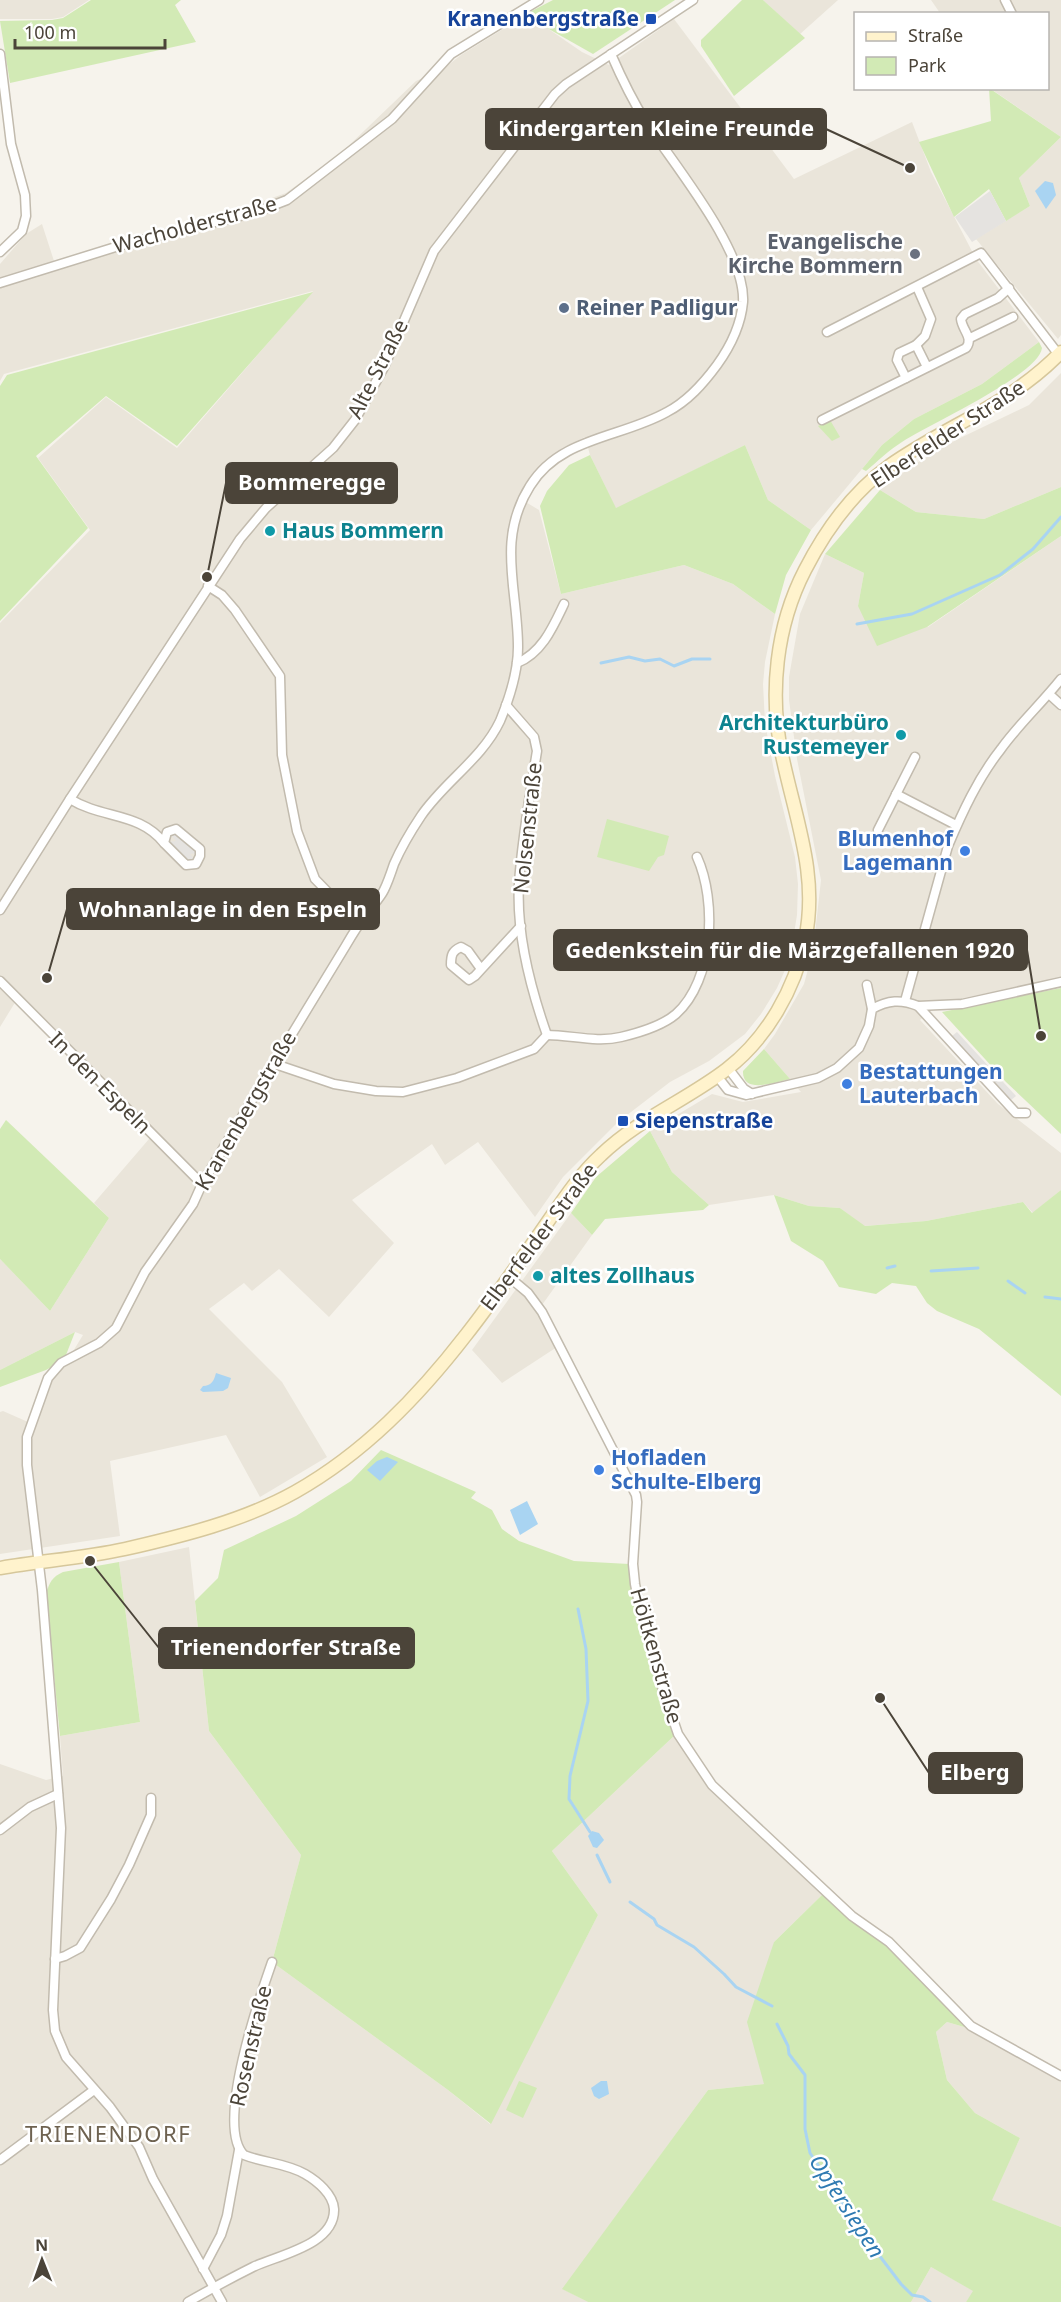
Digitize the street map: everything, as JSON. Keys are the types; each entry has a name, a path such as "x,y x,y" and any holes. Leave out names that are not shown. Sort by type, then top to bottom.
{"main road":[{"name":"Elberfelder Straße","path":"0,1568 123,1550 228,1521 294,1492 354,1452 409,1403 509,1277 567,1193 603,1152 630,1131 728,1068 757,1040 781,1003 800,961 809,919 808,865 781,750 776,689 780,650 787,618 801,579 829,531 873,479 918,448 981,414 1017,391 1060,354"}],"street":[{"name":"Wacholderstraße","path":"0,283 111,248 256,212 286,200 392,119 451,54 539,0"},
{"name":"Alte Straße","path":"1,905 240,538 266,508 333,448 355,420 384,367 430,259 455,221 555,94 566,84 693,0"},
{"path":"0,54 11,144 25,195 27,216 22,231 0,252"},
{"name":"Kranenbergstraße","path":"222,2302 153,2179 139,2147 110,2107 70,2063 55,2031 53,2010 61,1856 42,1590 27,1446 29,1428 48,1378 61,1364 99,1343 116,1328 145,1272 193,1204 202,1184 359,924 383,893 395,861 424,812 483,747 496,727 513,687 517,663 517,631 510,547 514,521 532,482 556,458 573,448 658,416 688,398 708,378 726,352 735,332 742,305 741,280 729,247 644,119 611,54"},
{"path":"827,332 981,253 1060,354"},
{"path":"906,378 897,357 899,353 916,345 925,336 931,319 917,287"},
{"path":"822,420 969,346 969,338 961,325 961,319 965,314 998,298 1009,288"},
{"path":"969,338 1013,317"},
{"path":"916,345 927,367"},
{"path":"208,586 222,595 235,610 280,676 282,755 297,831 315,879 359,924"},
{"path":"517,663 529,658 549,634 564,604"},
{"path":"905,1001 948,846 956,825 994,758 1061,679"},
{"path":"1049,694 1061,705"},
{"name":"Nolsenstraße","path":"506,705 534,737 537,751 519,883 521,926 535,1000 547,1035"},
{"path":"878,830 915,757"},
{"path":"896,794 956,825"},
{"path":"70,799 98,812 144,824 153,830 164,843 186,864 192,865 199,861 200,849 176,829 167,832 164,843"},
{"path":"274,1064 334,1084 376,1091 403,1092 457,1078 534,1049 547,1035 607,1039 621,1037 666,1020 682,1007 696,984 704,966 707,951 709,910 704,873 697,857"},
{"path":"481,969 521,926"},
{"name":"In den Espeln","path":"0,981 202,1184"},
{"path":"872,1009 896,1000 918,1006 962,1004 1061,982"},
{"path":"717,1076 728,1090 739,1095 807,1082 837,1068 860,1048 869,1026 872,1009 867,985"},
{"path":"918,1006 1016,1113 1026,1113"},
{"path":"728,1068 744,1089 752,1094"},
{"name":"Höltkenstraße","path":"509,1277 528,1293 542,1312 636,1495 633,1572 640,1609 675,1726 683,1743 712,1785 845,1910 889,1942 971,2025 1061,2076"},
{"path":"0,1830 30,1807 58,1794"},
{"path":"55,1959 80,1948 98,1921 141,1839 151,1815 151,1798"},
{"name":"Rosenstraße","path":"203,2269 224,2225 239,2150 235,2139 235,2100 254,2013 272,1962"},
{"path":"0,2160 94,2090"},
{"path":"188,2302 256,2266 305,2246 327,2229 333,2214 332,2202 327,2193 314,2180 290,2167 252,2158 239,2150"}],"shaded area":[{"path":"0,0 89,0 63,17 0,19"},
{"path":"763,0 838,0 800,34"},
{"path":"931,0 1061,0 1061,137 992,90 1049,90 1049,12 939,12"},
{"path":"524,16 547,28 582,52 609,65 674,19 794,179 912,122 931,172 976,259 1039,342 982,384 914,419 882,445 811,530 768,500 745,445 616,509 590,455 585,437 562,448 524,501 539,510 561,594 684,565 733,584 775,614 765,662 763,684 765,723 775,776 795,857 798,884 797,915 791,952 777,988 745,1034 709,1061 670,1082 618,1122 563,1177 535,1217 478,1142 445,1165 432,1144 352,1200 394,1243 329,1317 279,1269 252,1291 244,1283 209,1309 282,1382 327,1457 260,1497 226,1435 110,1461 120,1536 0,1554 0,1412 3,1411 28,1422 23,1447 25,1480 35,1423 53,1378 64,1366 83,1335 75,1332 0,1370 0,1259 50,1311 109,1218 94,1203 155,1132 19,996 0,1027 0,623 90,530 38,458 106,397 177,448 313,291 4,374 0,381 0,264 26,234 42,224 54,261 255,204 286,193 340,154 416,81 443,69 461,55"},
{"path":"1061,137 1061,335 1058,339 976,239 1030,206 1019,178"},
{"path":"990,191 1006,221 972,242 955,217"},
{"path":"1061,373 1061,487 984,519 916,512 880,490 915,464 956,440 1029,405"},
{"path":"1061,536 1061,978 939,1003 920,1020 998,1104 1061,1153 1061,1190 1033,1213 1023,1202 926,1221 864,1226 840,1208 809,1206 774,1195 709,1205 672,1172 650,1131 712,1094 743,1102 801,1092 764,1049 804,984 813,951 821,880 797,759 789,700 789,677 800,614 825,554 864,573 858,606 928,627"},
{"path":"179,834 198,853 190,854 195,860 185,861 168,842 176,841 171,835"},
{"path":"957,1032 1016,1096 1011,1100 952,1036"},
{"path":"571,1213 592,1235 537,1312 557,1347 502,1383 472,1350"},
{"path":"189,1547 209,1731 301,1855 272,1962 448,2090 490,2124 598,1915 552,1851 675,1735 716,1794 823,1894 774,1942 764,2084 708,2090 563,2289 588,2302 0,2302 0,1764 46,1780 63,1776 60,1736 140,1722 119,1562"},
{"path":"947,2022 971,2029 1061,2080 1061,2227 991,2200 1020,2138 975,2113 947,2080 936,2032"},
{"path":"931,2267 974,2291 966,2302 911,2302"}],"green space":[{"path":"91,0 181,0 175,5 196,42 10,83 0,21 63,18"},
{"path":"553,0 675,0 593,54 524,15"},
{"path":"742,0 763,0 805,38 734,96 701,46 701,40"},
{"path":"989,90 1061,137 1019,178 1030,206 1006,221 989,189 954,217 919,142 991,121"},
{"path":"313,292 177,446 106,396 36,456 88,528 0,621 0,386 7,375"},
{"path":"1039,342 1042,348 1036,359 1022,372 980,399 902,442 866,471 862,469 882,445 914,419 982,384"},
{"path":"830,420 840,437 832,441 818,426"},
{"path":"745,445 768,500 811,530 786,575 775,614 733,584 684,565 561,594 540,506 547,491 569,465 590,455 616,508"},
{"path":"1061,487 1061,536 927,627 877,646 858,606 864,573 825,554 880,490 916,512 984,519"},
{"path":"607,819 669,836 664,855 658,857 649,871 597,857"},
{"path":"1061,988 1061,1134 1006,1082 942,1012"},
{"path":"764,1049 790,1079 761,1085 748,1083 743,1071"},
{"path":"6,1120 109,1218 50,1311 0,1259 0,1129"},
{"path":"650,1131 672,1172 709,1205 703,1210 605,1219 592,1235 571,1213 596,1177"},
{"path":"1061,1190 1061,1396 979,1329 937,1311 927,1303 916,1286 892,1283 876,1294 839,1287 823,1261 791,1241 774,1195 809,1206 840,1208 865,1226 926,1221 1023,1202 1032,1213"},
{"path":"75,1332 64,1360 46,1370 0,1387 0,1370"},
{"path":"381,1450 476,1492 471,1498 492,1510 502,1529 519,1541 574,1561 629,1564 633,1591 675,1735 552,1851 598,1915 491,2124 272,1962 301,1855 209,1731 195,1601 218,1578 224,1550 296,1516 351,1481"},
{"path":"119,1562 140,1722 60,1736 46,1593 52,1580 63,1572"},
{"path":"823,1894 853,1921 889,1945 971,2029 947,2022 936,2032 947,2080 975,2113 1020,2138 992,2200 1061,2227 1061,2302 966,2302 973,2291 931,2267 911,2302 588,2302 562,2289 708,2090 764,2084 747,2022 774,1942"},
{"path":"519,2081 537,2088 523,2118 506,2110"}],"water":[{"path":"1045,181 1053,183 1056,195 1046,209 1035,191"},
{"path":"216,1373 231,1378 228,1388 223,1391 203,1392 200,1390 212,1382"},
{"path":"387,1457 398,1462 380,1481 367,1470 377,1461"},
{"path":"527,1501 538,1524 520,1535 510,1510"},
{"path":"592,1831 599,1833 604,1840 597,1848 593,1847 588,1836"},
{"path":"601,2081 607,2081 609,2094 599,2099 594,2096 591,2088"}],"waterway":[{"path":"857,624 912,614 1000,575 1033,549 1061,517"},
{"path":"601,663 629,657 645,661 660,659 674,666 692,659 710,659"},
{"path":"887,1268 895,1266"},
{"path":"931,1271 978,1268"},
{"path":"1008,1281 1025,1293"},
{"path":"1045,1297 1061,1299"},
{"name":"Opfersiepen","path":"578,1609 586,1649 588,1701 570,1776 569,1799 590,1832"},
{"name":"Opfersiepen","path":"597,1855 610,1882"},
{"name":"Opfersiepen","path":"630,1902 654,1919 657,1925 694,1947 736,1987 772,2006"},
{"name":"Opfersiepen","path":"777,2024 788,2046 789,2054 805,2075 805,2129 810,2153 836,2191 847,2213 901,2284 912,2295 923,2297 930,2302"}],"place":[{"name":"Kranenbergstraße","path":"651,19"},
{"name":"Kindergarten Kleine Freunde","path":"910,168"},
{"name":"Evangelische Kirche Bommern","path":"915,254"},
{"name":"Reiner Padligur","path":"564,308"},
{"name":"Haus Bommern","path":"270,531"},
{"name":"Bommeregge","path":"207,577"},
{"name":"Architekturbüro Rustemeyer","path":"901,735"},
{"name":"Blumenhof Lagemann","path":"965,851"},
{"name":"Wohnanlage in den Espeln","path":"47,978"},
{"name":"Gedenkstein für die Märzgefallenen 1920","path":"1041,1036"},
{"name":"Bestattungen Lauterbach","path":"847,1084"},
{"name":"Siepenstraße","path":"623,1121"},
{"name":"altes Zollhaus","path":"538,1276"},
{"name":"Hofladen Schulte-Elberg","path":"599,1470"},
{"name":"Trienendorfer Straße","path":"90,1561"},
{"name":"Elberg","path":"880,1698"}],"district":[{"name":"TRIENENDORF","path":"108,2134"}]}
